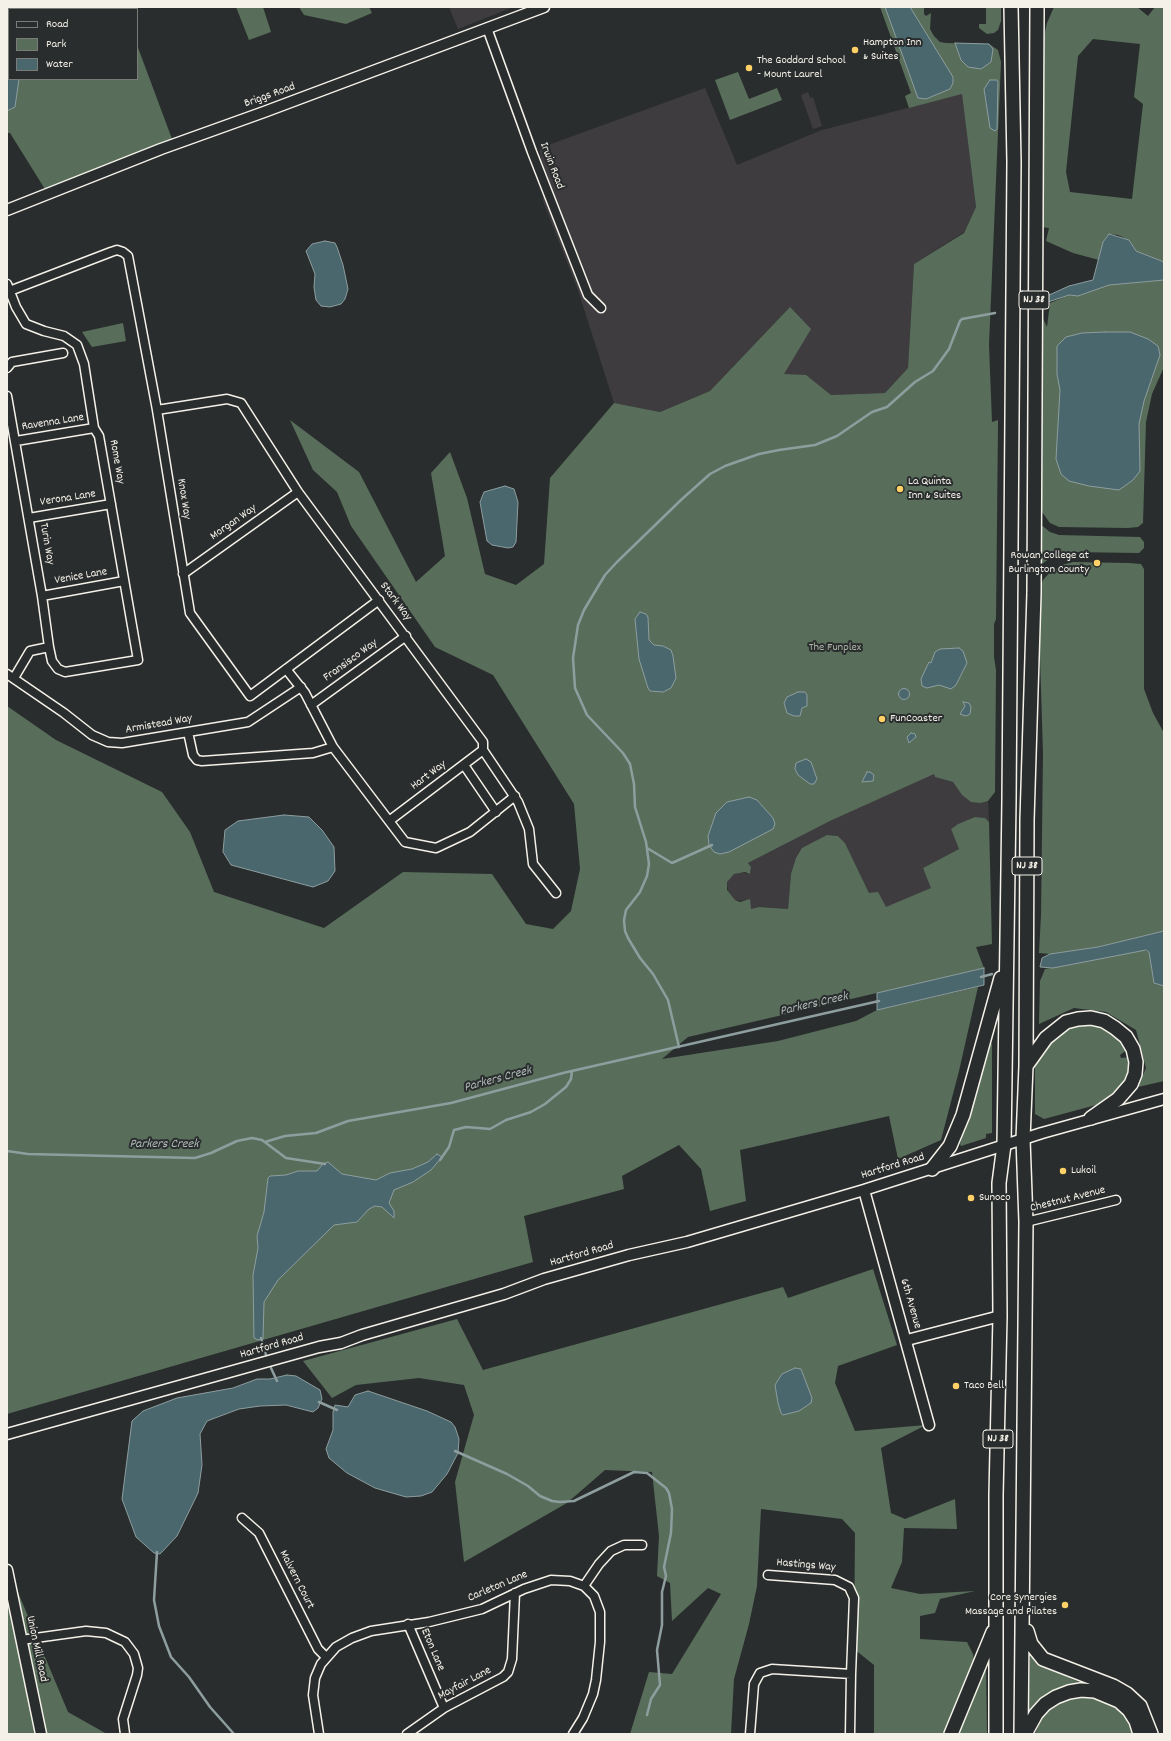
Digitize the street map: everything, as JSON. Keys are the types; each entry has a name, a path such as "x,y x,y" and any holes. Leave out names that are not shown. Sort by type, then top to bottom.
{"highway":[{"name":"NJ 38","path":"996,1734 996,1495 1000,1316 999,1183 1004,1145 1008,957 1014,162 1011,7"},
{"name":"NJ 38","path":"1021,1734 1024,1621 1022,1479 1026,1222 1023,1139 1026,1066 1027,820 1034,593 1037,7"},
{"path":"1037,37 1048,7"},
{"path":"932,1169 950,1146 963,1115 1008,957"},
{"path":"1026,1066 1046,1038 1066,1022 1091,1018 1104,1021 1115,1028 1126,1037 1133,1049 1136,1062 1135,1074 1132,1084 1118,1099 1091,1118"},
{"path":"1024,1621 1031,1644 1043,1659 1113,1686 1128,1694 1140,1706 1151,1734"},
{"path":"951,1734 995,1626"},
{"path":"1025,1734 1036,1714 1045,1704 1068,1692 1081,1690 1095,1691 1119,1702 1129,1710 1136,1721 1140,1734"}],"street":[{"name":"Briggs Road","path":"7,210 161,149 544,7"},
{"name":"Irwin Road","path":"487,28 533,156 588,295 601,308"},
{"name":"Knox Way","path":"8,289 117,250 123,252 130,261 157,410 190,613 250,696 379,600"},
{"name":"Rome Way","path":"8,289 26,324 44,332 64,336 77,345 84,364 94,428 99,436 138,660"},
{"path":"7,368 12,362 63,353"},
{"name":"Turin Way","path":"7,396 16,441 52,661 58,669 65,672 138,660"},
{"name":"Stark Way","path":"157,410 227,399 241,403 298,492 483,742 483,750 515,796 529,829 533,864 556,893"},
{"name":"Ravenna Lane","path":"16,441 94,428"},
{"name":"Morgan Way","path":"183,574 298,492"},
{"name":"Verona Lane","path":"29,518 111,504"},
{"name":"Venice Lane","path":"42,596 124,582"},
{"name":"Fransisco Way","path":"311,705 406,636"},
{"path":"10,676 30,652 49,647"},
{"path":"286,668 301,687 333,747 405,842 436,848 470,832 515,796"},
{"name":"Armistead Way","path":"10,676 92,735 108,742 122,743 248,722 301,687"},
{"path":"188,732 193,755 197,760 202,762 313,753 333,747"},
{"name":"Hart Way","path":"389,821 483,750"},
{"path":"464,765 496,812"},
{"name":"Hartford Road","path":"7,1434 319,1347 341,1343 362,1335 504,1294 544,1279 629,1255 687,1242 864,1190 1091,1118 1164,1099"},
{"name":"6th Avenue","path":"864,1190 929,1425"},
{"name":"Chestnut Avenue","path":"1026,1222 1116,1200"},
{"path":"906,1340 1000,1316"},
{"name":"Malvern Court","path":"242,1518 259,1533 318,1649 326,1657"},
{"path":"573,1734 583,1718 593,1694 600,1642 600,1612 594,1596 584,1586 599,1564 611,1551 624,1545 642,1545"},
{"name":"Union Mill Road","path":"7,1570 41,1734"},
{"name":"Hastings Way","path":"768,1575 835,1580 849,1587 854,1598 850,1734"},
{"name":"Carleton Lane","path":"319,1734 315,1712 314,1687 317,1670 326,1657 336,1647 352,1638 371,1631 408,1624 429,1622 482,1609 515,1593 552,1580 570,1581 584,1586"},
{"name":"Mayfair Lane","path":"407,1734 444,1708 504,1677 508,1672 512,1659 515,1593"},
{"name":"Eton Lane","path":"408,1624 444,1708"},
{"path":"21,1640 86,1631 106,1633 125,1642 134,1654 138,1668 118,1734"},
{"path":"750,1734 754,1684 760,1673 772,1669 851,1674"},
{"path":"123,1719 125,1734"}],"shaded area":[{"path":"449,7 513,7 458,29"},
{"path":"705,88 737,165 822,130 962,94 976,207 964,232 914,264 908,368 885,393 831,395 806,376 784,375 790,307 710,391 660,412 614,403 578,290 543,201 540,148"},
{"path":"808,92 810,98 813,97 822,126 813,129 801,95"},
{"path":"934,773 935,777 953,782 962,795 981,803 988,801 989,822 985,818 975,817 958,824 951,829 959,849 923,868 932,888 886,908 869,893 845,843 838,836 827,835 791,874 788,909 759,907 751,909 747,901 735,900 728,894 727,882 730,877 738,872 750,874 751,867 748,863 830,821"}],"green space":[{"path":"7,7 125,7 8,8 8,80 138,80 138,48 175,147 48,194 10,133 7,133"},
{"path":"236,7 263,7 271,32 249,40"},
{"path":"299,7 369,7 372,13 346,24 304,15"},
{"name":"The Funplex","path":"880,7 924,7 924,14 926,16 931,13 930,29 940,42 989,44 998,50 1001,62 989,345 992,422 998,420 996,619 994,624 994,657 996,670 995,792 988,801 981,803 971,802 962,795 953,782 935,777 934,774 830,821 748,863 751,867 750,874 745,872 734,874 727,882 727,890 735,900 740,902 750,899 751,909 759,907 788,909 791,874 796,858 802,848 827,835 838,836 845,843 869,893 878,892 886,907 931,888 923,868 959,849 951,829 958,824 975,817 985,818 989,822 992,944 976,947 984,968 688,1037 662,1059 778,1041 856,1021 877,1010 978,987 959,1071 941,1140 898,1159 889,1116 740,1150 746,1201 710,1211 701,1169 679,1145 622,1176 624,1189 524,1216 533,1262 7,1414 7,706 56,740 162,792 190,832 214,892 324,928 403,872 492,874 526,924 553,929 571,911 580,869 574,804 493,675 435,647 351,526 337,492 313,470 290,420 359,472 416,582 445,556 431,473 450,452 467,498 485,574 516,585 544,564 550,478 614,403 660,412 710,391 790,307 811,329 784,374 806,375 831,395 885,393 908,368 914,264 964,233 976,207 962,94 909,108 905,96 911,93"},
{"path":"986,7 1001,7 1001,21 998,30 994,33 987,34 979,28 979,24 986,24"},
{"path":"1054,7 1137,7 1148,16 1155,7 1164,7 1164,262 1136,251 1129,240 1118,235 1109,234 1103,242 1099,260 1073,253 1046,241 1049,228 1042,227 1043,40 1047,23","holes":["1093,39 1140,44 1134,97 1143,104 1132,199 1070,192 1066,172 1078,56"]},
{"path":"738,72 749,99 777,88 782,100 730,120 715,80"},
{"path":"1164,280 1164,367 1152,394 1146,422 1143,523 1138,527 1128,528 1059,527 1050,523 1042,512 1039,502 1039,310 1047,327 1050,303 1069,295 1078,296 1109,285"},
{"path":"123,323 126,341 92,347 82,332"},
{"path":"1040,524 1050,532 1059,535 1140,537 1144,542 1144,548 1139,553 1070,552 1053,556 1039,566"},
{"path":"1073,562 1141,564 1144,569 1144,689 1153,713 1164,733 1164,931 1098,947 1050,954 1039,953 1041,915 1043,753 1038,594 1043,580 1051,571 1062,565"},
{"path":"1143,950 1149,952 1154,983 1164,986 1164,1081 1138,1087 1146,1068 1136,1030 1106,1012 1074,1008 1039,1024 1040,981 1045,969"},
{"path":"1075,1025 1100,1025 1117,1036 1128,1049 1120,1055 1121,1058 1130,1057 1131,1073 1126,1084 1107,1102 1044,1119 1035,1114 1035,1065 1041,1050 1060,1032"},
{"path":"988,1041 992,1044 992,1133 986,1134 986,1138 961,1146 960,1144"},
{"path":"873,1269 897,1345 838,1366 835,1383 855,1431 926,1425 881,1448 891,1513 905,1519 955,1499 957,1529 904,1528 902,1562 891,1588 920,1594 975,1591 940,1599 935,1613 920,1616 920,1639 967,1642 973,1654 975,1666 943,1734 874,1734 874,1665 854,1649 855,1533 842,1519 761,1509 757,1586 749,1624 734,1679 731,1734 630,1734 649,1672 672,1674 721,1594 708,1588 672,1621 670,1583 657,1576 659,1536 652,1472 605,1470 567,1503 464,1562 455,1482 474,1415 464,1385 419,1378 356,1385 332,1398 303,1361 457,1319 483,1370 783,1287 788,1298"},
{"path":"7,1566 68,1712 107,1734 7,1734"},
{"path":"1030,1651 1044,1666 1083,1684 1056,1692 1029,1713"},
{"path":"986,1667 987,1734 956,1734"},
{"path":"1091,1695 1116,1704 1132,1721 1134,1734 1035,1734 1043,1715 1062,1700"}],"water":[{"path":"885,7 910,7 953,77 953,83 950,89 926,99 918,98"},
{"path":"7,32 8,80 19,80 15,107 7,111"},
{"path":"955,43 989,44 993,49 991,62 981,69 968,67 961,60"},
{"path":"990,80 997,80 998,82 997,129 995,131 990,128 984,89"},
{"path":"1109,234 1129,240 1136,251 1164,262 1164,280 1109,285 1078,296 1069,295 1045,303 1047,296 1069,286 1093,280 1103,242"},
{"path":"325,241 335,243 337,247 343,265 348,289 345,299 341,304 330,307 321,306 316,300 314,287 315,274 306,251 312,244"},
{"path":"1130,332 1148,339 1158,346 1160,355 1144,401 1139,424 1140,471 1133,480 1119,490 1089,486 1069,481 1061,474 1056,459 1060,390 1057,374 1057,346 1066,337 1082,333"},
{"path":"505,486 514,489 518,502 516,542 513,547 508,548 492,545 487,541 480,502 484,492"},
{"path":"640,612 646,614 648,617 649,640 654,645 663,646 671,650 673,656 676,678 671,688 663,692 650,691 639,659 635,619"},
{"path":"959,648 963,651 967,663 956,685 951,689 939,685 927,688 922,686 921,679 929,662 931,663 935,652 940,649"},
{"path":"902,689 906,689 908,690 908,698 902,699 899,696 899,692"},
{"path":"798,692 805,692 807,695 807,706 802,708 800,716 794,716 787,713 784,703 787,697"},
{"path":"963,702 969,703 971,707 970,714 966,716 960,714 965,706"},
{"path":"911,733 915,734 916,737 909,743 907,737"},
{"path":"806,759 811,762 817,779 814,784 810,784 798,775 795,769 796,763"},
{"path":"867,772 874,775 873,781 862,782"},
{"path":"749,797 757,800 773,818 775,824 773,829 729,852 720,854 714,852 709,845 708,836 716,813 727,802"},
{"path":"284,815 309,817 322,830 334,847 335,871 328,881 313,887 231,865 223,852 225,830 238,821"},
{"path":"1164,931 1164,986 1154,983 1149,952 1146,950 1053,968 1040,967 1042,958 1050,954 1098,947"},
{"path":"984,968 984,985 877,1010 877,993"},
{"path":"437,1154 442,1157 431,1170 413,1182 394,1190 389,1203 394,1211 394,1218 382,1207 375,1206 369,1209 357,1222 334,1225 278,1280 264,1302 263,1339 258,1340 254,1338 253,1275 258,1248 257,1236 264,1212 268,1178 270,1176 286,1175 298,1171 317,1171 323,1164 328,1162 342,1174 376,1180 390,1173 412,1169 428,1162"},
{"path":"795,1368 801,1369 812,1398 811,1403 799,1411 783,1415 778,1403 775,1385 782,1374"},
{"path":"287,1375 296,1376 320,1390 322,1399 318,1408 313,1412 286,1405 260,1406 239,1409 207,1421 200,1434 202,1465 198,1493 177,1536 160,1554 154,1553 136,1537 122,1499 132,1421 143,1411 177,1398 233,1388 257,1379 270,1379"},
{"path":"368,1391 427,1411 451,1422 455,1427 459,1439 458,1453 447,1474 432,1492 421,1496 406,1497 375,1488 347,1473 329,1458 326,1449 333,1430 333,1412 335,1405 348,1407 355,1395"}],"waterway":[{"path":"679,1047 668,1000 653,974 640,958 625,931 624,920 626,910 640,892 647,876 649,864 646,842 635,807 634,784 630,764 623,753 587,715 575,688 573,658 578,625 584,610 605,575 617,562 710,474 725,466 759,454 815,445 837,436 872,412 887,407 915,382 933,371 949,349 962,319 995,313"},
{"path":"647,848 672,863 712,845"},
{"name":"Parkers Creek","path":"981,977 992,974"},
{"name":"Parkers Creek","path":"265,1142 285,1136 316,1133 348,1121 451,1103 563,1073 879,1001"},
{"path":"440,1160 449,1147 454,1130 466,1127 490,1129 506,1120 531,1112 545,1104 566,1087 571,1079 572,1071"},
{"name":"Parkers Creek","path":"7,1151 28,1154 195,1158 211,1153 237,1141 252,1138 262,1140 286,1158 325,1164"},
{"path":"261,1338 266,1355"},
{"path":"271,1368 277,1381"},
{"path":"319,1402 337,1410"},
{"path":"455,1451 507,1474 528,1486 540,1496 552,1501 574,1501 634,1472 647,1473 666,1488 669,1493 672,1509 671,1533 664,1567 666,1576 662,1592 662,1625 657,1650 660,1685 651,1699 647,1715"},
{"path":"157,1552 154,1600 159,1626 171,1657 189,1677 210,1707 234,1734"}],"place":[{"name":"Hampton Inn & Suites","path":"855,50"},
{"name":"The Goddard School - Mount Laurel","path":"749,68"},
{"name":"La Quinta Inn & Suites","path":"900,489"},
{"name":"Rowan College at Burlington County","path":"1097,563"},
{"name":"FunCoaster","path":"882,719"},
{"name":"Lukoil","path":"1063,1171"},
{"name":"Sunoco","path":"971,1198"},
{"name":"Taco Bell","path":"956,1386"},
{"name":"Core Synergies Massage and Pilates","path":"1065,1605"}]}
